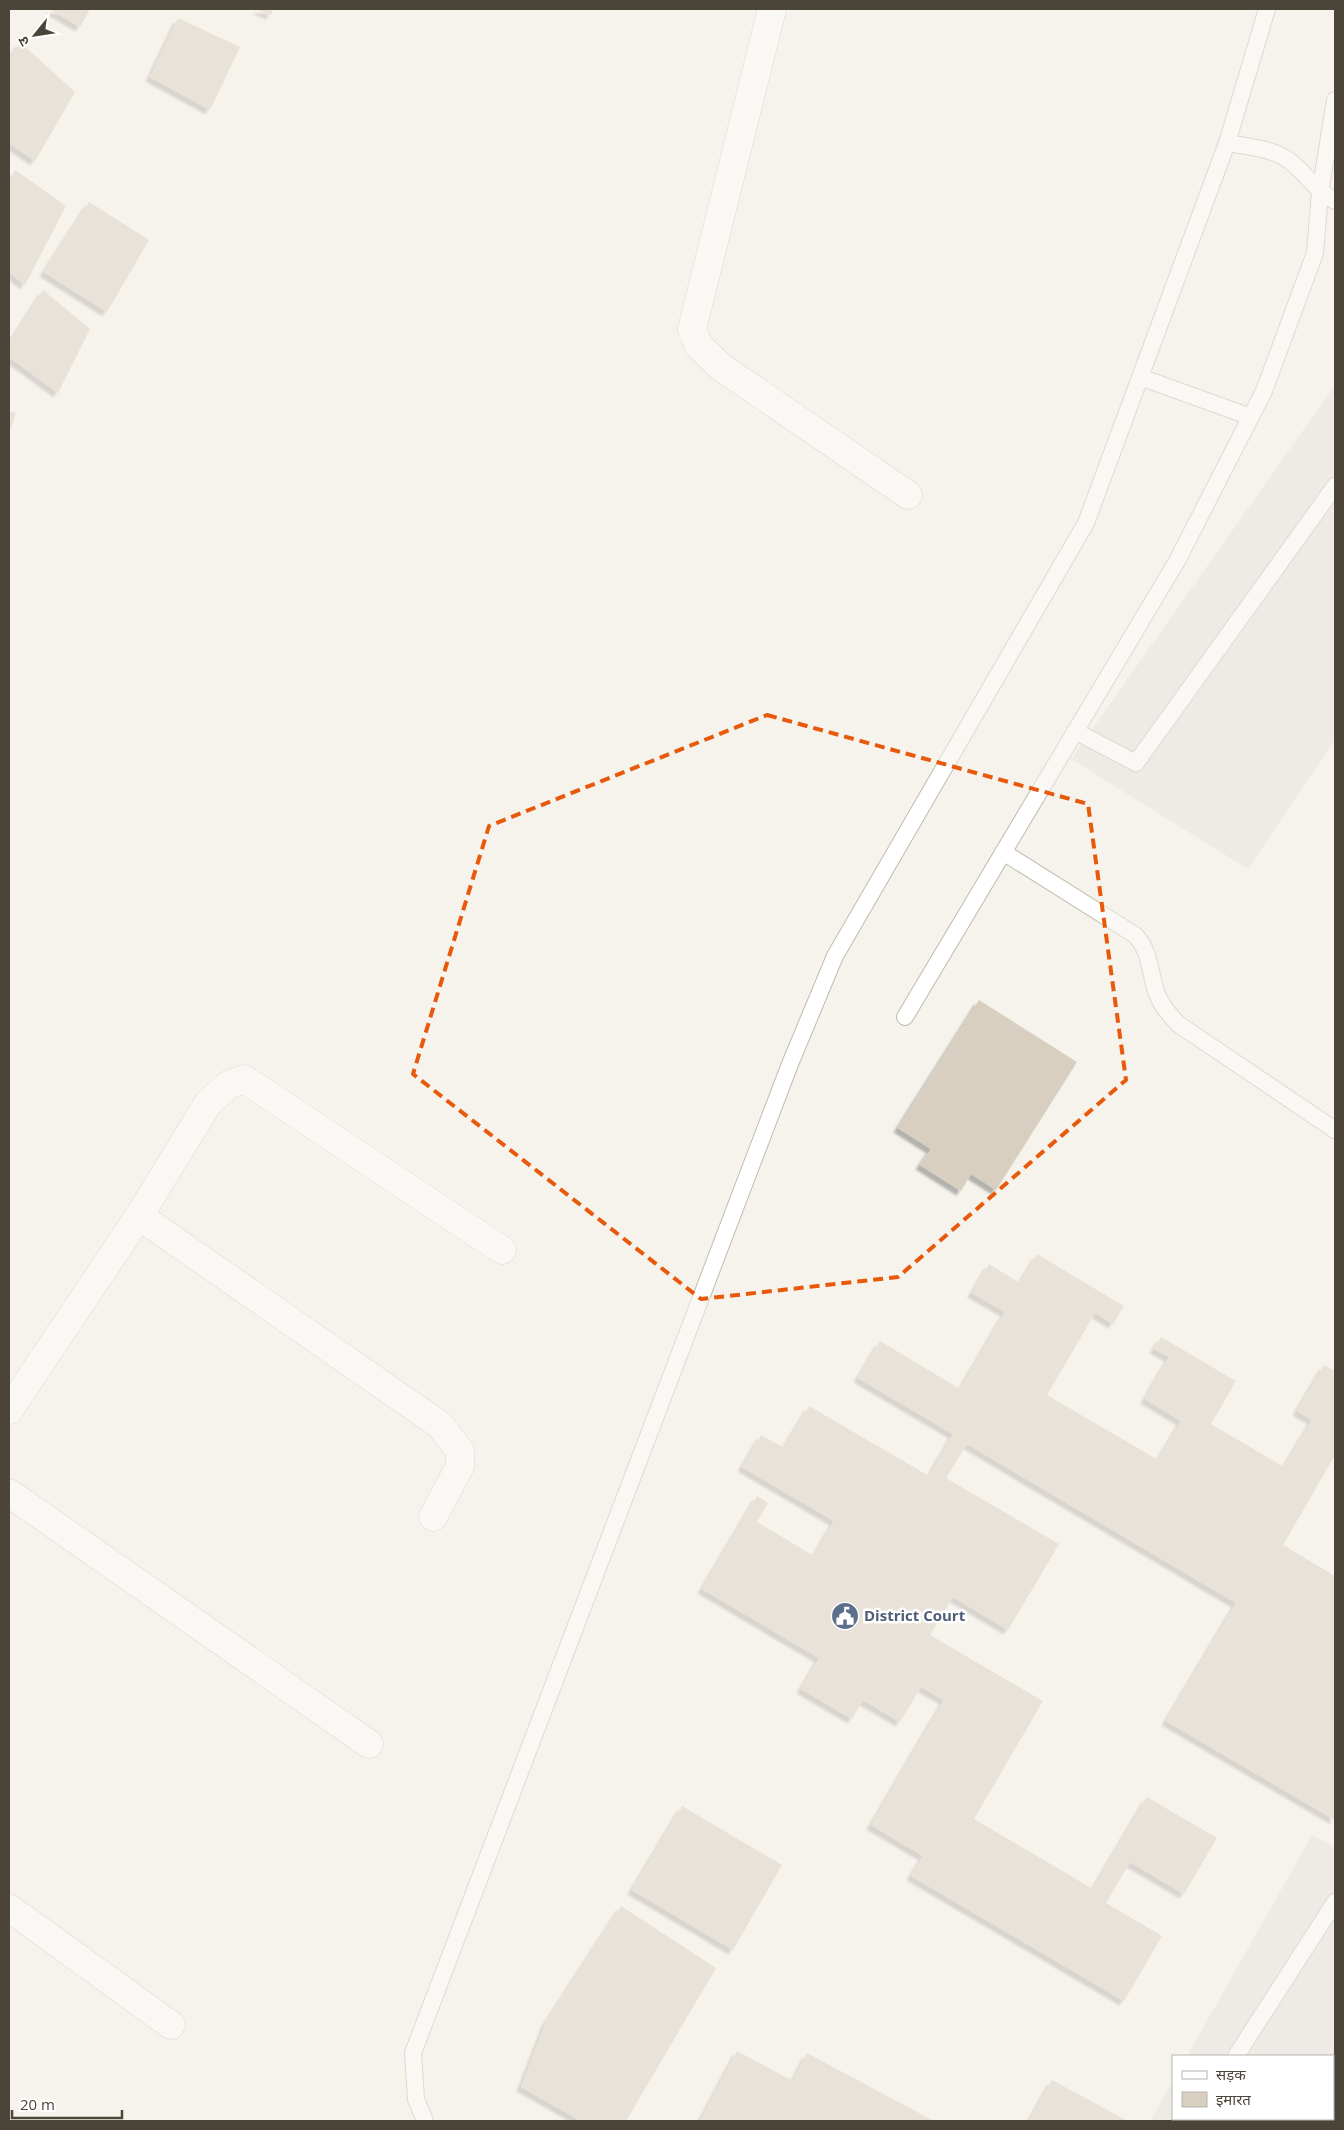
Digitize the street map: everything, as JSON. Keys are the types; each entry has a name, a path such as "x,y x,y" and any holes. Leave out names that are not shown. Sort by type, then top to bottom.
{"street":[{"path":"772,9 692,329 698,345 721,367 908,495"},
{"path":"9,1410 139,1216 209,1102 228,1085 244,1078 502,1250"},
{"path":"139,1216 440,1425 460,1451 460,1466 433,1517"},
{"path":"9,1493 369,1744"},
{"path":"9,1908 171,2025"}],"lane":[{"path":"425,2121 416,2099 413,2053 805,1028 835,956 1086,523 1227,143 1267,9"},
{"path":"905,1017 1177,561 1264,391 1314,253 1320,192 1335,100"},
{"path":"1227,143 1257,147 1290,160 1320,192 1335,201"},
{"path":"1140,377 1251,417"},
{"path":"1075,731 1136,763 1335,486"},
{"path":"1003,852 1135,935 1144,944 1155,990 1162,1006 1178,1024 1335,1130"},
{"path":"1237,2055 1335,1902"}],"highlighted area":[{"path":"767,715 1088,804 1126,1080 898,1277 701,1299 413,1074 489,826"}],"shaded area":[{"path":"1335,385 1335,740 1248,869 1071,759"},
{"path":"1312,1835 1335,1847 1335,2121 1150,2121 1172,2083 1172,2120 1334,2120 1334,2055 1188,2055"}],"building":[{"path":"49,9 90,9 80,27"},
{"path":"256,9 273,9 271,15"},
{"path":"178,18 240,47 210,110 150,77"},
{"path":"20,42 75,92 35,161 9,143 9,61"},
{"path":"15,170 66,206 25,285 9,272 9,184"},
{"path":"89,202 149,240 107,312 44,272"},
{"path":"43,290 90,329 58,393 9,357 9,344"},
{"path":"9,411 16,413 9,434"},
{"path":"979,1000 1077,1062 996,1190 971,1174 961,1191 920,1165 931,1149 898,1128"},
{"name":"District Court","path":"1037,1254 1124,1306 1113,1324 1095,1313 1047,1395 1158,1460 1181,1421 1145,1399 1169,1357 1154,1349 1161,1337 1236,1381 1211,1424 1284,1467 1312,1420 1297,1411 1324,1365 1335,1371 1335,1455 1283,1545 1335,1576 1335,1820 1166,1721 1236,1603 967,1444 946,1478 1059,1544 1008,1630 953,1597 930,1635 1043,1701 974,1819 1093,1889 1147,1797 1217,1838 1184,1894 1130,1862 1106,1903 1162,1936 1124,2001 911,1876 923,1856 871,1825 944,1700 921,1687 900,1722 863,1700 852,1719 801,1689 819,1658 702,1589 757,1496 768,1503 757,1522 814,1556 834,1521 742,1467 761,1435 784,1448 809,1406 929,1476 953,1434 858,1378 880,1341 960,1389 1005,1312 972,1293 989,1264 1020,1283"},
{"path":"682,1806 782,1865 733,1950 632,1890"},
{"path":"621,1906 716,1968 626,2121 581,2121 521,2087 546,2022"},
{"path":"737,2051 793,2081 807,2053 934,2121 700,2121"},
{"path":"1052,2080 1128,2121 1029,2121"}],"place":[{"name":"District Court","path":"845,1616"}]}
